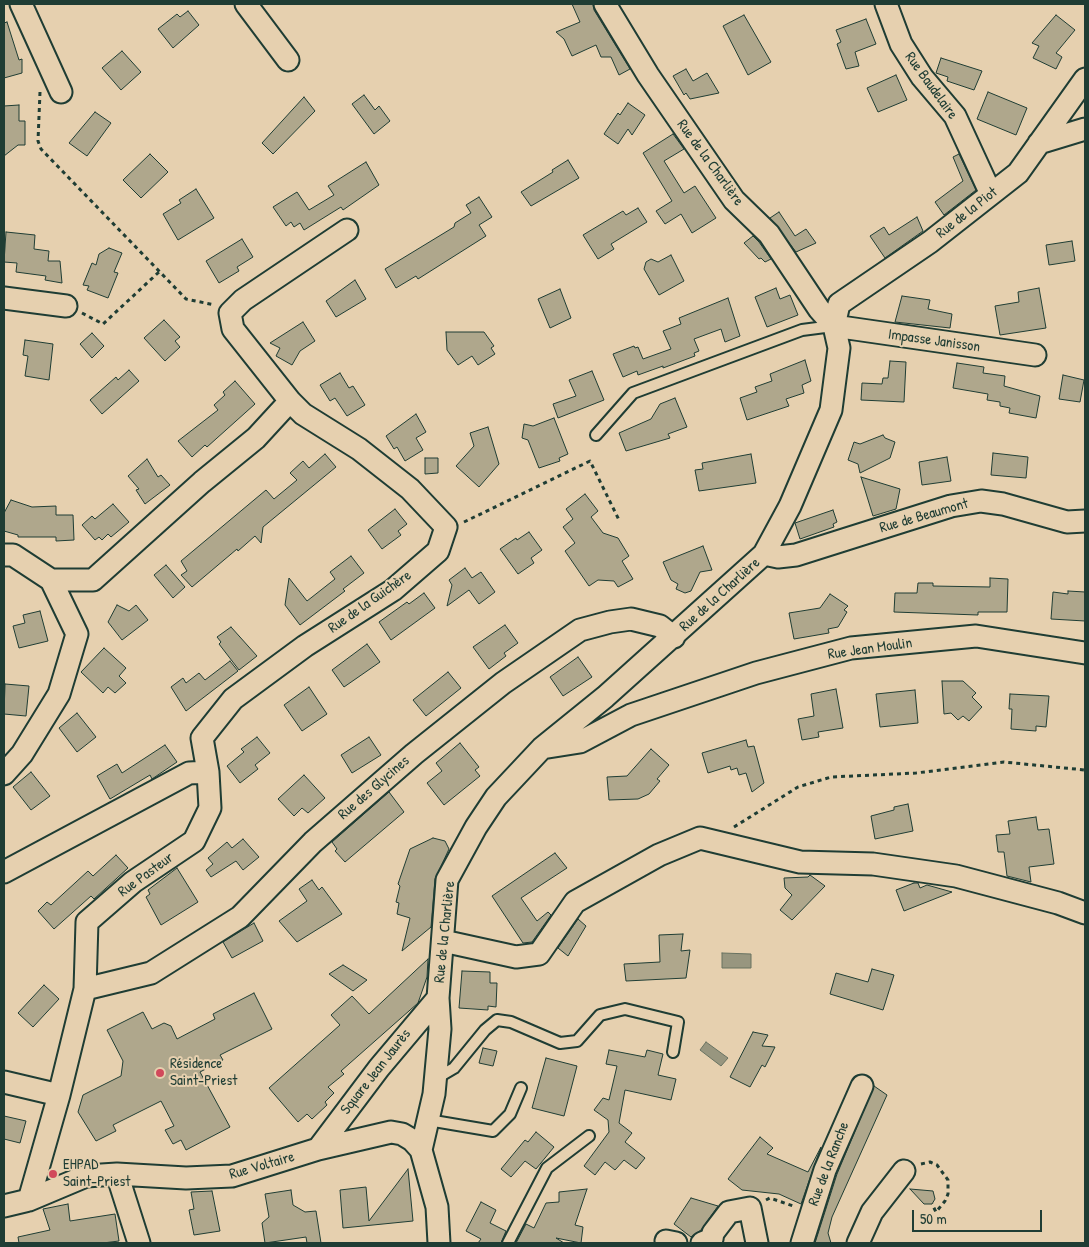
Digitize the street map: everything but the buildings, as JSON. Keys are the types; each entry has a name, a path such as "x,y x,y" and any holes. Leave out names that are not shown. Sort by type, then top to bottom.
{"street":[{"path":"21,4 61,92"},
{"path":"246,4 288,60"},
{"name":"Rue de la Charlière","path":"421,1150 436,1079 440,1030 438,998 447,880 476,827 496,797 542,748 606,697 764,554 790,506 831,410 839,348 834,326 819,309 768,234 734,200 648,76 605,4"},
{"name":"Rue Baudelaire","path":"886,4 901,44 922,77 955,116 991,194"},
{"name":"Rue de la Piot","path":"834,326 839,304 930,242 1018,173 1085,79"},
{"path":"1039,143 1085,129"},
{"path":"347,230 243,300 230,313 233,329 290,401 303,414 359,449 410,489 446,527"},
{"path":"4,298 66,306"},
{"name":"Impasse Janisson","path":"834,326 1035,355"},
{"path":"51,580 93,580 202,482 256,438 290,401"},
{"name":"Rue de Beaumont","path":"764,554 778,557 796,555 952,506 981,501 1003,504 1067,522 1085,521"},
{"name":"Rue de la Guichère","path":"208,772 202,738 233,699 305,646 393,590 438,551 446,527"},
{"path":"4,555 13,556 51,580 77,634 60,694 22,754 4,774"},
{"name":"Rue des Glycines","path":"85,989 151,973 240,918 313,842 414,754 503,683 580,630 631,619 660,626 674,637"},
{"name":"Rue Jean Moulin","path":"542,748 580,742 631,715 756,673 850,648 976,636 1085,653"},
{"path":"606,697 618,712 631,715"},
{"path":"4,872 189,773 208,772"},
{"name":"Rue Pasteur","path":"29,1200 59,1095 85,989 86,922 133,882 194,841 210,808 208,772"},
{"path":"443,941 516,957 539,954 575,902 659,855 700,838 800,862 873,864 956,876 1058,903 1085,914"},
{"name":"Square Jean Jaurès","path":"318,1150 379,1068 438,998"},
{"path":"4,1082 59,1095"},
{"name":"Rue de la Ranche","path":"802,1243 825,1170 862,1086"},
{"name":"Rue Voltaire","path":"4,1206 29,1200 86,1176 117,1174 186,1178 232,1176 318,1150 391,1132 402,1134 412,1140 421,1150"},
{"path":"421,1150 437,1207 439,1243"},
{"path":"858,1243 872,1212 904,1171"},
{"path":"117,1174 140,1243"},
{"path":"702,1243 712,1239 713,1233 729,1212 750,1208 757,1243"}],"lane":[{"path":"596,435 633,393 802,330 834,326"},
{"path":"436,1079 454,1068 485,1030 497,1020 511,1022 560,1043 577,1041 600,1015 625,1009 678,1022 673,1052"},
{"path":"428,1120 493,1131 510,1114 521,1088"},
{"path":"508,1243 547,1168 589,1136"}],"path":[{"path":"51,72 38,95 38,140 41,148 186,299 213,304"},
{"path":"66,306 103,324 160,271"},
{"path":"446,527 469,520 590,460 619,520"},
{"path":"731,829 798,787 831,777 925,772 1004,762 1085,770"},
{"path":"932,1204 936,1212 948,1194 948,1180 937,1165"},
{"path":"770,1198 811,1211"}],"shaded area":[{"path":"722,953 751,954 751,968 722,968"},
{"path":"706,1042 728,1058 721,1066 700,1050"}],"place":[{"name":"Résidence Saint-Priest","path":"160,1073"},
{"name":"EHPAD Saint-Priest","path":"53,1174"}]}
